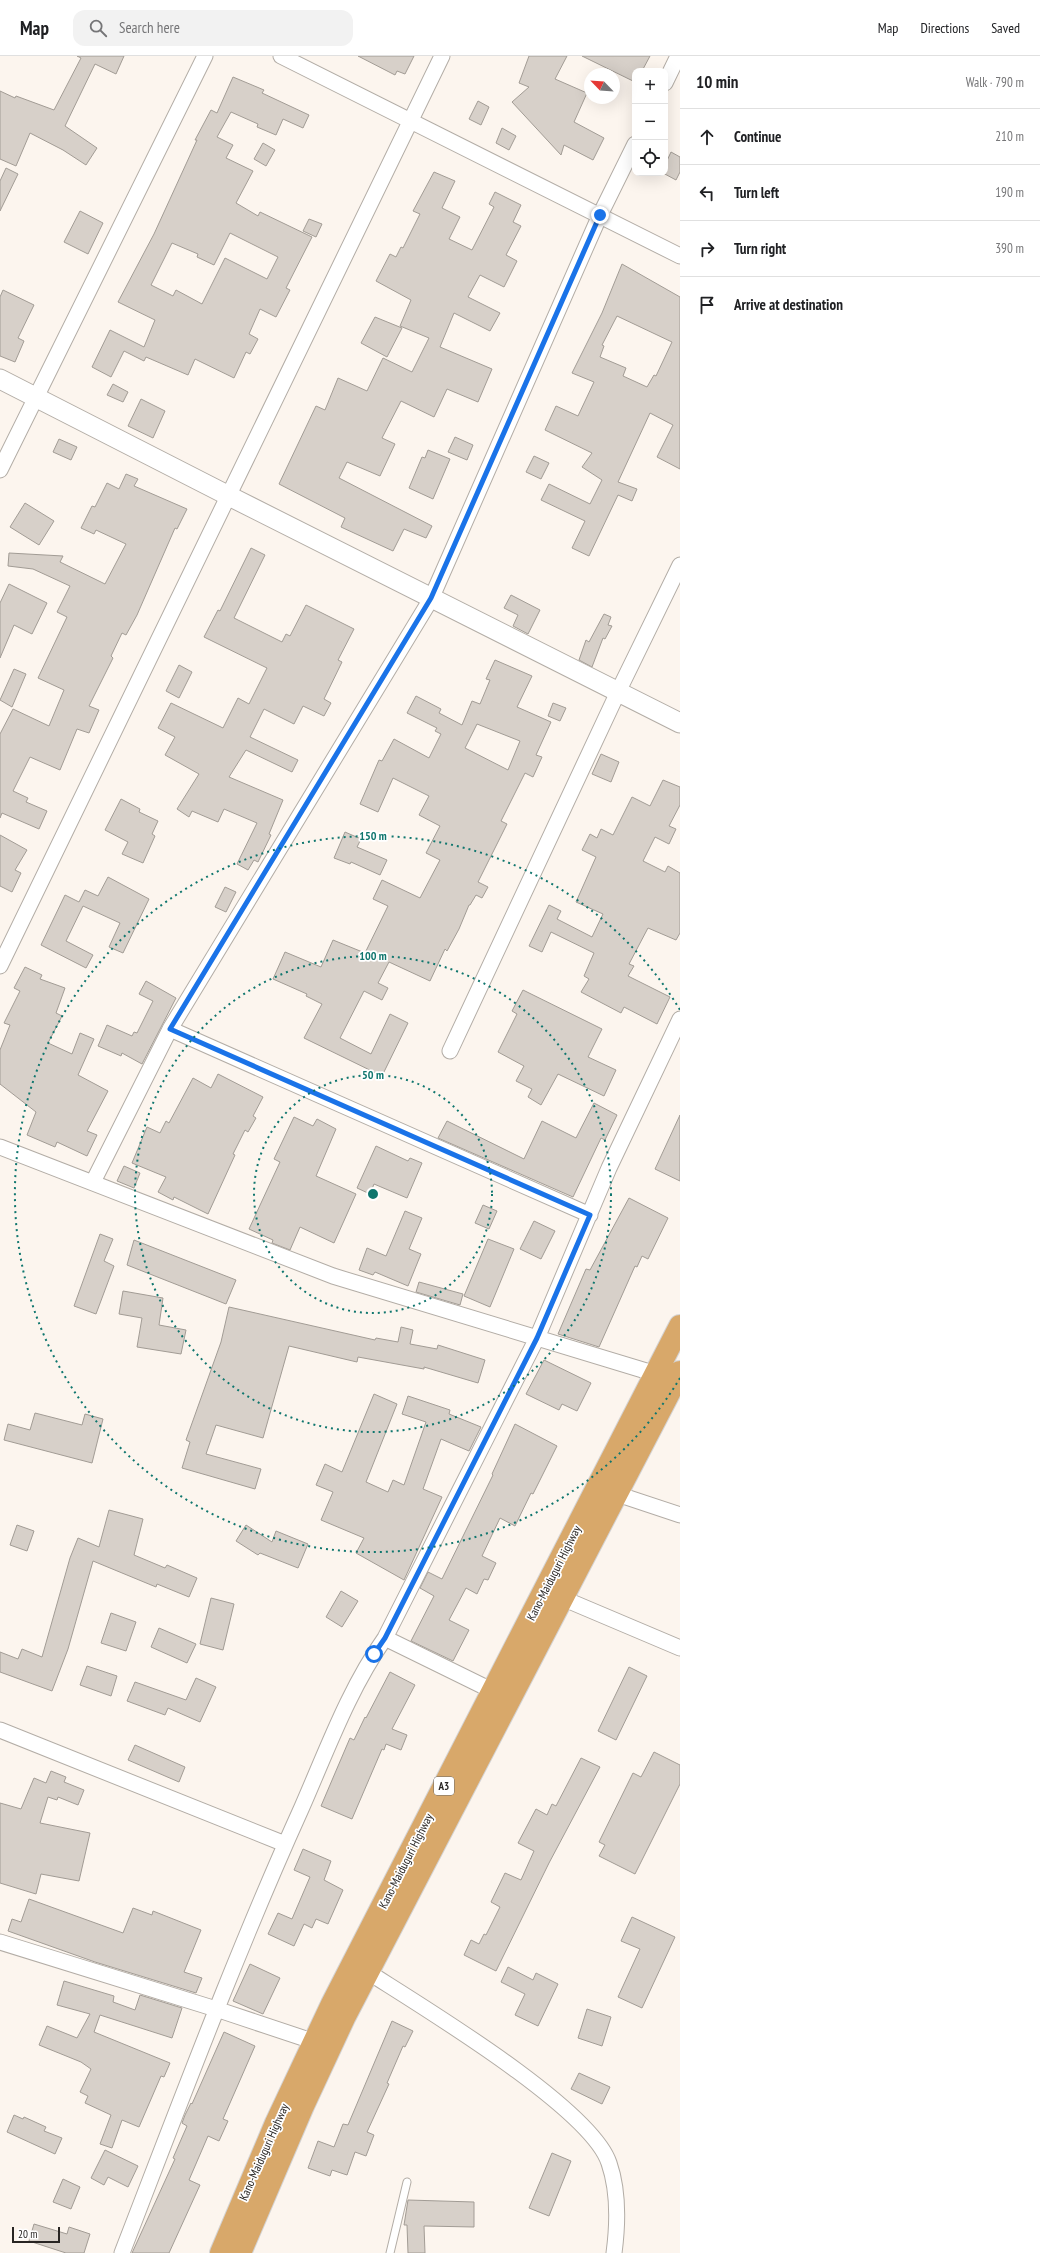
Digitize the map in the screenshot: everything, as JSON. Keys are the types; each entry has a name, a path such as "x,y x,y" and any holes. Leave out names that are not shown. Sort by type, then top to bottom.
{"highway":[{"name":"Kano-Maiduguri Highway","path":"240,2253 322,2044 368,1972 617,1494 673,1376 680,1326"},
{"name":"Kano-Maiduguri Highway","path":"221,2253 254,2174 322,2044 493,1691 673,1376"}],"street":[{"path":"0,470 35,396 205,56"},
{"path":"282,56 680,256"},
{"path":"0,966 442,56"},
{"path":"668,77 678,56"},
{"path":"93,1182 170,1029 431,598 600,215 632,150"},
{"path":"0,379 228,496 680,722"},
{"path":"450,1051 618,692 680,565"},
{"path":"122,2253 216,2009 285,1844 358,1682 385,1638 537,1338 590,1215 680,1019"},
{"path":"170,1029 590,1215"},
{"path":"0,1146 333,1276 537,1338 673,1376"},
{"path":"617,1494 680,1515"},
{"path":"562,1598 680,1648"},
{"path":"385,1638 493,1691"},
{"path":"0,1730 285,1844"},
{"path":"0,1942 216,2009 322,2044"},
{"path":"368,1972 513,2068 572,2114 593,2137 609,2161 616,2194 617,2230 614,2253"}],"lane":[{"path":"390,2253 407,2182"}],"building":[{"path":"77,56 124,56 116,74 95,64 65,126 97,148 86,165 63,150 30,133 16,166 0,159 0,91 15,98 16,96 54,110 81,58"},
{"path":"358,56 414,56 405,74 397,71 395,75"},
{"path":"529,56 567,56 555,79 584,92 584,100 574,122 604,138 593,160 564,145 561,155 512,102 529,87 519,83"},
{"path":"582,56 650,56 644,68 632,68 632,81 620,75 620,68 606,68"},
{"path":"233,77 264,90 262,93 309,115 303,128 283,119 276,135 257,127 258,124 231,112 217,137 233,145 226,158 253,171 236,203 258,216 260,212 312,237 286,288 290,290 276,317 260,309 249,334 258,339 250,354 246,352 234,378 195,359 188,375 146,357 144,361 124,351 111,377 92,367 110,330 144,347 155,320 118,302 154,234 197,140 195,140 211,110 217,113","holes":["230,233 278,257 267,279 225,258 202,304 176,290 173,296 151,285 172,243 198,254 197,257 214,265"]},
{"path":"478,101 489,107 481,125 469,119"},
{"path":"502,128 516,136 509,150 496,143"},
{"path":"263,143 275,150 266,166 254,159"},
{"path":"671,152 680,157 680,172 676,180 668,176 668,158"},
{"path":"6,168 18,174 0,211 0,181"},
{"path":"434,172 455,181 442,208 460,217 449,239 472,250 494,207 489,204 495,192 521,205 513,222 521,226 506,255 517,261 504,287 480,275 468,297 500,313 490,331 454,313 440,347 492,369 478,402 447,389 434,417 401,401 382,438 395,444 380,476 347,462 339,478 432,526 426,538 404,529 393,551 341,527 345,518 279,484 316,406 325,410 338,378 367,391 383,358 412,372 429,338 400,326 411,300 376,281 390,254 396,257 401,247 403,248 420,214 413,211"},
{"path":"80,211 103,223 88,254 64,242"},
{"path":"309,219 322,224 316,237 303,231"},
{"path":"622,264 680,297 680,469 657,457 673,425 650,413 618,482 637,489 632,501 618,495 589,556 572,548 585,521 541,500 549,484 590,504 602,480 582,467 592,453 545,430 556,406 578,416 594,382 572,373 602,313","holes":["617,316 672,342 656,376 654,375 647,387 623,376 626,368 600,357 604,346 602,345"]},
{"path":"3,290 34,305 18,338 24,341 15,362 0,356 0,297"},
{"path":"375,317 402,328 387,357 361,343"},
{"path":"113,384 128,392 123,402 107,395"},
{"path":"141,399 165,411 153,438 128,426"},
{"path":"455,437 473,445 467,460 448,452"},
{"path":"59,439 77,447 71,460 53,452"},
{"path":"428,450 450,459 433,499 409,488 422,457 425,458"},
{"path":"534,456 549,463 541,479 526,472"},
{"path":"126,474 138,479 134,486 187,509 177,529 175,528 137,615 126,635 122,633 111,656 113,658 89,706 99,710 89,733 77,729 60,770 30,757 13,791 28,798 26,802 47,811 39,829 2,813 0,818 0,734 13,709 49,726 64,690 38,678 67,617 57,612 70,586 33,569 8,566 9,553 63,556 60,562 105,584 126,544 96,530 94,534 81,528 92,506 95,507 107,483 119,489"},
{"path":"25,503 54,521 39,545 10,527"},
{"path":"251,548 265,555 234,618 282,642 286,634 290,636 306,605 354,629 338,660 342,662 324,699 331,703 324,716 303,706 294,724 264,709 250,737 298,760 292,772 246,750 229,777 283,800 269,834 271,835 258,862 254,860 248,870 237,864 257,823 224,809 218,822 192,811 189,817 177,809 199,774 165,755 175,737 158,728 171,703 223,728 238,698 249,704 267,668 204,637 218,610 220,611"},
{"path":"9,584 47,603 32,634 14,625 0,658 0,603"},
{"path":"511,595 540,610 528,634 513,626 518,615 504,608"},
{"path":"604,614 611,617 608,625 612,626 605,639 603,638 592,667 579,660 586,640 589,642"},
{"path":"495,660 532,676 517,707 551,722 536,755 542,757 533,777 525,773 501,821 507,824 478,882 488,887 482,898 476,895 469,905 459,929 447,951 445,949 430,981 389,962 378,983 388,988 382,1000 364,991 340,1038 371,1054 390,1014 408,1023 382,1076 304,1038 322,1004 306,996 307,994 273,979 285,952 321,967 333,940 365,953 388,906 373,899 382,880 420,898 440,860 426,853 440,826 419,815 429,796 393,778 378,812 360,804 379,760 382,761 394,739 429,758 441,734 435,731 437,728 407,713 416,696 441,709 439,713 462,725 472,701 480,704 490,680 486,679","holes":["477,724 520,741 508,770 465,748"]},
{"path":"179,665 192,672 179,698 166,691"},
{"path":"14,669 26,674 12,707 0,700"},
{"path":"553,703 566,708 560,721 548,716"},
{"path":"601,754 619,762 611,782 592,774"},
{"path":"663,780 680,787 680,805 669,826 676,829 669,844 655,837 643,861 665,872 668,866 680,873 680,933 676,940 648,928 629,964 634,966 628,976 670,997 657,1024 624,1007 621,1013 581,992 589,979 584,976 594,953 551,932 542,952 529,946 549,905 561,911 557,919 592,937 603,914 576,902 596,857 582,850 590,834 597,838 601,829 613,835 632,797 650,806"},
{"path":"121,799 140,809 139,812 158,821 152,834 155,836 143,863 122,854 128,842 105,830"},
{"path":"345,832 361,839 357,847 387,860 380,875 351,862 350,864 334,858"},
{"path":"0,835 27,850 15,870 21,873 12,892 0,886"},
{"path":"108,877 149,899 123,953 109,947 120,923 83,906 66,941 93,955 86,968 41,945 65,895 79,902 85,890 98,896"},
{"path":"225,887 236,892 226,912 215,907"},
{"path":"25,967 42,975 40,979 65,988 56,1013 62,1016 48,1043 72,1054 80,1033 94,1039 78,1075 108,1091 87,1131 97,1135 87,1156 57,1142 55,1147 27,1135 36,1112 0,1084 0,1050 10,1025 4,1023 20,991 14,988"},
{"path":"146,981 176,998 142,1064 122,1053 121,1056 98,1046 107,1025 132,1036 134,1032 137,1033 153,1001 139,994"},
{"path":"523,990 602,1029 588,1057 616,1070 604,1096 558,1074 541,1105 528,1097 532,1089 516,1081 524,1066 498,1052 517,1014 512,1011"},
{"path":"218,1074 263,1097 253,1116 256,1118 248,1132 245,1130 233,1154 235,1155 208,1214 174,1197 173,1200 158,1192 166,1177 132,1163 147,1127 160,1133 166,1121 169,1123 193,1078 211,1088"},
{"path":"594,1103 617,1115 605,1140 601,1138 573,1197 438,1138 447,1121 524,1159 542,1121 576,1138"},
{"path":"680,1115 680,1181 655,1169"},
{"path":"294,1117 313,1126 317,1119 336,1129 316,1176 356,1194 334,1243 300,1227 290,1250 272,1243 273,1240 249,1229 280,1162 274,1159"},
{"path":"376,1146 408,1161 410,1158 422,1163 407,1198 374,1184 370,1194 357,1188"},
{"path":"124,1166 140,1173 134,1188 117,1181"},
{"path":"629,1198 668,1218 648,1259 642,1256 637,1267 635,1266 599,1347 558,1334 586,1269 590,1270"},
{"path":"483,1205 497,1211 489,1229 475,1223"},
{"path":"405,1211 422,1218 409,1249 421,1254 408,1286 375,1272 373,1275 359,1270 367,1248 386,1256"},
{"path":"534,1221 555,1231 541,1259 520,1249"},
{"path":"100,1234 113,1239 104,1261 114,1266 96,1314 74,1306"},
{"path":"488,1239 514,1249 490,1307 464,1296"},
{"path":"134,1240 236,1280 226,1304 127,1265"},
{"path":"419,1282 463,1294 460,1305 416,1292"},
{"path":"123,1291 163,1298 159,1325 186,1330 181,1354 137,1347 142,1318 119,1314"},
{"path":"229,1307 375,1340 376,1338 398,1342 401,1327 413,1330 410,1344 437,1349 438,1345 485,1360 478,1383 424,1367 424,1369 358,1357 357,1362 289,1346 263,1438 216,1425 206,1454 261,1469 255,1489 182,1468 190,1442 186,1440 221,1342"},
{"path":"544,1360 591,1383 577,1411 562,1404 559,1410 526,1394"},
{"path":"374,1394 397,1404 366,1482 388,1492 393,1480 404,1485 426,1422 402,1414 408,1396 450,1410 449,1414 481,1427 469,1451 441,1439 423,1489 442,1497 404,1580 356,1553 364,1538 321,1520 333,1492 316,1485 325,1464 342,1472"},
{"path":"35,1413 82,1425 85,1414 103,1419 92,1463 4,1440 8,1424 30,1430"},
{"path":"515,1424 557,1446 515,1526 500,1518 482,1556 496,1563 488,1580 484,1579 477,1594 466,1588 449,1620 469,1630 453,1661 411,1641 434,1596 420,1588 428,1572 442,1579 493,1475 492,1474"},
{"path":"109,1510 143,1519 134,1555 165,1568 167,1565 197,1578 189,1597 157,1584 156,1587 93,1561 68,1649 52,1691 0,1672 0,1652 18,1659 22,1649 42,1657 70,1558 78,1538 99,1547"},
{"path":"17,1525 34,1531 27,1551 10,1545"},
{"path":"246,1525 272,1542 276,1531 308,1544 298,1568 260,1553 258,1555 236,1541"},
{"path":"341,1591 358,1601 342,1627 326,1617"},
{"path":"211,1598 234,1604 223,1650 200,1644"},
{"path":"111,1613 136,1622 126,1651 101,1643"},
{"path":"159,1628 196,1644 187,1663 151,1647"},
{"path":"87,1666 117,1676 111,1696 80,1685"},
{"path":"629,1667 647,1676 616,1740 598,1731"},
{"path":"390,1672 415,1685 392,1729 407,1735 401,1750 386,1744 384,1750 382,1749 352,1819 321,1806 350,1738 354,1740"},
{"path":"196,1678 216,1687 200,1722 168,1708 165,1715 127,1701 135,1682 186,1700"},
{"path":"135,1745 185,1767 179,1782 128,1760"},
{"path":"654,1752 680,1765 680,1784 635,1874 599,1856 605,1845 599,1842 633,1773 641,1777"},
{"path":"581,1758 600,1767 549,1863 496,1971 464,1955 471,1940 479,1944 484,1934 486,1935 500,1907 491,1902 505,1873 521,1880 534,1851 518,1843 536,1809 547,1815 552,1804 556,1806"},
{"path":"51,1771 66,1777 64,1782 84,1790 78,1805 58,1797 57,1800 48,1797 40,1823 90,1833 79,1881 41,1874 36,1894 0,1883 0,1803 21,1809 34,1778 46,1783"},
{"path":"303,1849 331,1861 324,1880 343,1890 328,1924 316,1919 312,1928 304,1924 294,1946 268,1934 278,1913 292,1919 310,1877 294,1870"},
{"path":"29,1899 123,1933 133,1908 152,1915 153,1911 201,1930 184,1972 202,1978 196,1993 95,1962 8,1931 12,1919 21,1922"},
{"path":"632,1917 675,1937 642,2008 618,1997 640,1949 621,1941"},
{"path":"250,1964 280,1978 263,2014 233,2001"},
{"path":"508,1967 533,1980 536,1973 558,1984 538,2026 515,2015 525,1994 501,1982"},
{"path":"64,1981 114,1996 113,2002 135,2010 140,1995 182,2008 172,2038 100,2015 94,2032 170,2063 164,2077 161,2076 139,2127 122,2120 112,2148 100,2144 111,2115 85,2103 88,2096 80,2092 91,2069 81,2062 39,2045 47,2026 77,2038 90,2014 57,2005"},
{"path":"587,2009 611,2017 602,2046 578,2038"},
{"path":"392,2021 413,2031 405,2047 403,2046 387,2083 389,2084 367,2132 374,2135 366,2156 355,2152 347,2175 332,2170 330,2176 308,2168 318,2141 334,2147 343,2124 348,2125"},
{"path":"224,2032 255,2046 223,2119 228,2121 219,2141 208,2136 189,2180 200,2185 169,2253 132,2253 175,2159 173,2158 187,2126 182,2123 185,2115 191,2103 192,2104"},
{"path":"579,2073 610,2087 602,2104 571,2089"},
{"path":"14,2115 23,2119 24,2117 46,2127 44,2131 62,2138 55,2154 7,2132"},
{"path":"105,2150 138,2166 128,2187 108,2177 104,2185 91,2178"},
{"path":"552,2153 571,2161 549,2216 529,2208"},
{"path":"63,2179 80,2187 71,2209 53,2202"},
{"path":"408,2200 474,2202 474,2227 424,2226 425,2253 408,2253 407,2225 404,2225"},
{"path":"34,2224 67,2234 69,2227 90,2234 84,2253 66,2253 29,2241"}],"route":[{"path":"374,1654 385,1638 537,1338 590,1215 286,1079 170,1029 431,598 600,215"}]}
